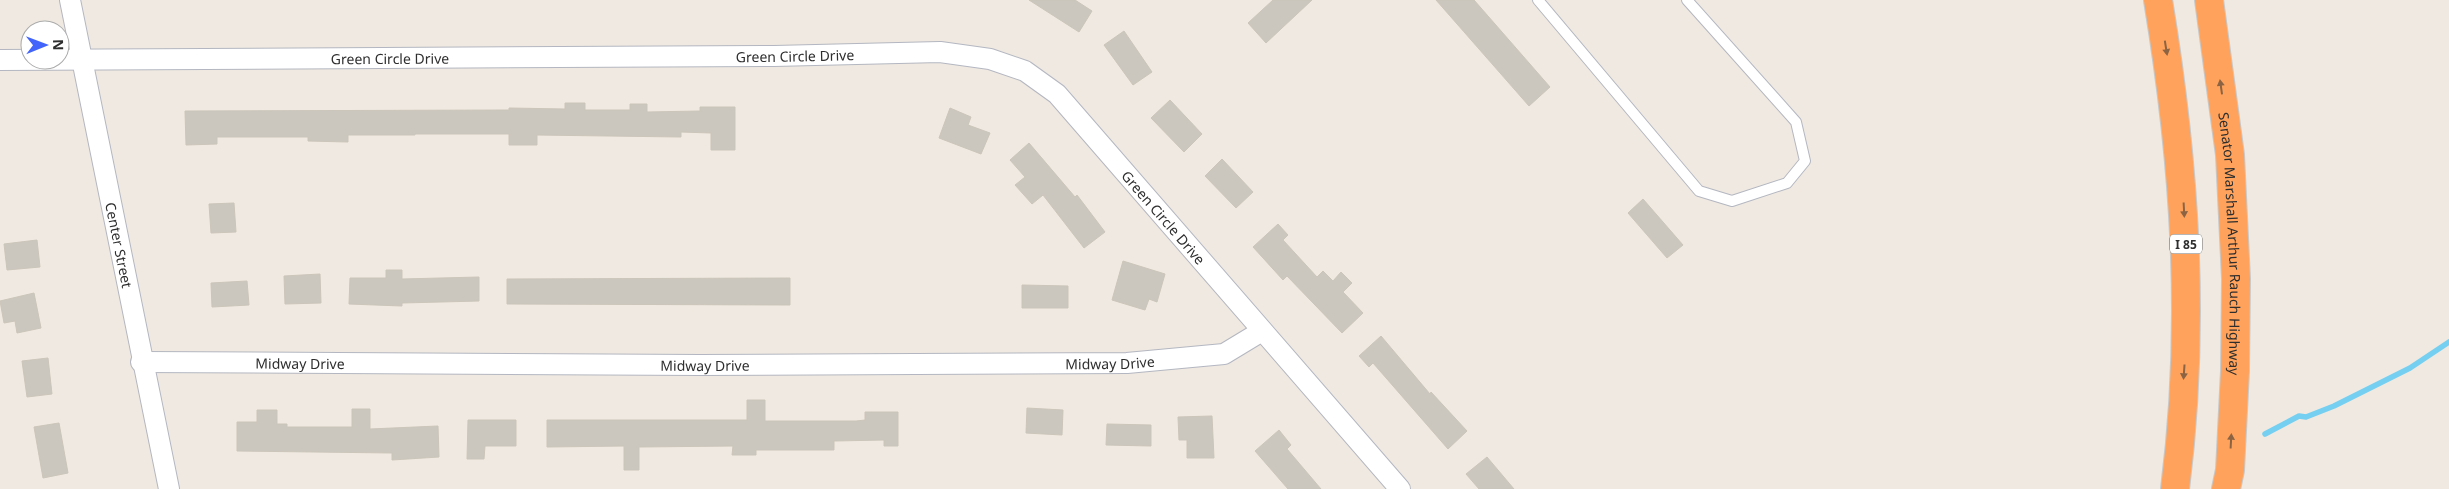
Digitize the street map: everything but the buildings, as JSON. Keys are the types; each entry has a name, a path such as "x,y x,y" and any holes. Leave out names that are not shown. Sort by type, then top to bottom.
{"highway":[{"name":"I 85","path":"2158,0 2172,84 2183,187 2186,255 2187,325 2175,489"},
{"name":"Senator Marshall Arthur Rauch Highway","path":"2209,0 2230,155 2236,279 2235,371 2230,470 2226,489"}],"street":[{"name":"Center Street","path":"70,0 169,489"},
{"name":"Green Circle Drive","path":"0,60 774,56 940,52 990,59 1025,71 1057,94 1400,489"},
{"name":"Midway Drive","path":"142,362 1128,363 1224,354 1262,331"}],"lane":[{"path":"1538,0 1699,190 1732,201 1787,183 1805,161 1796,122 1688,0"}],"waterway":[{"path":"2265,434 2299,416 2306,417 2334,406 2410,368 2449,342"}]}
